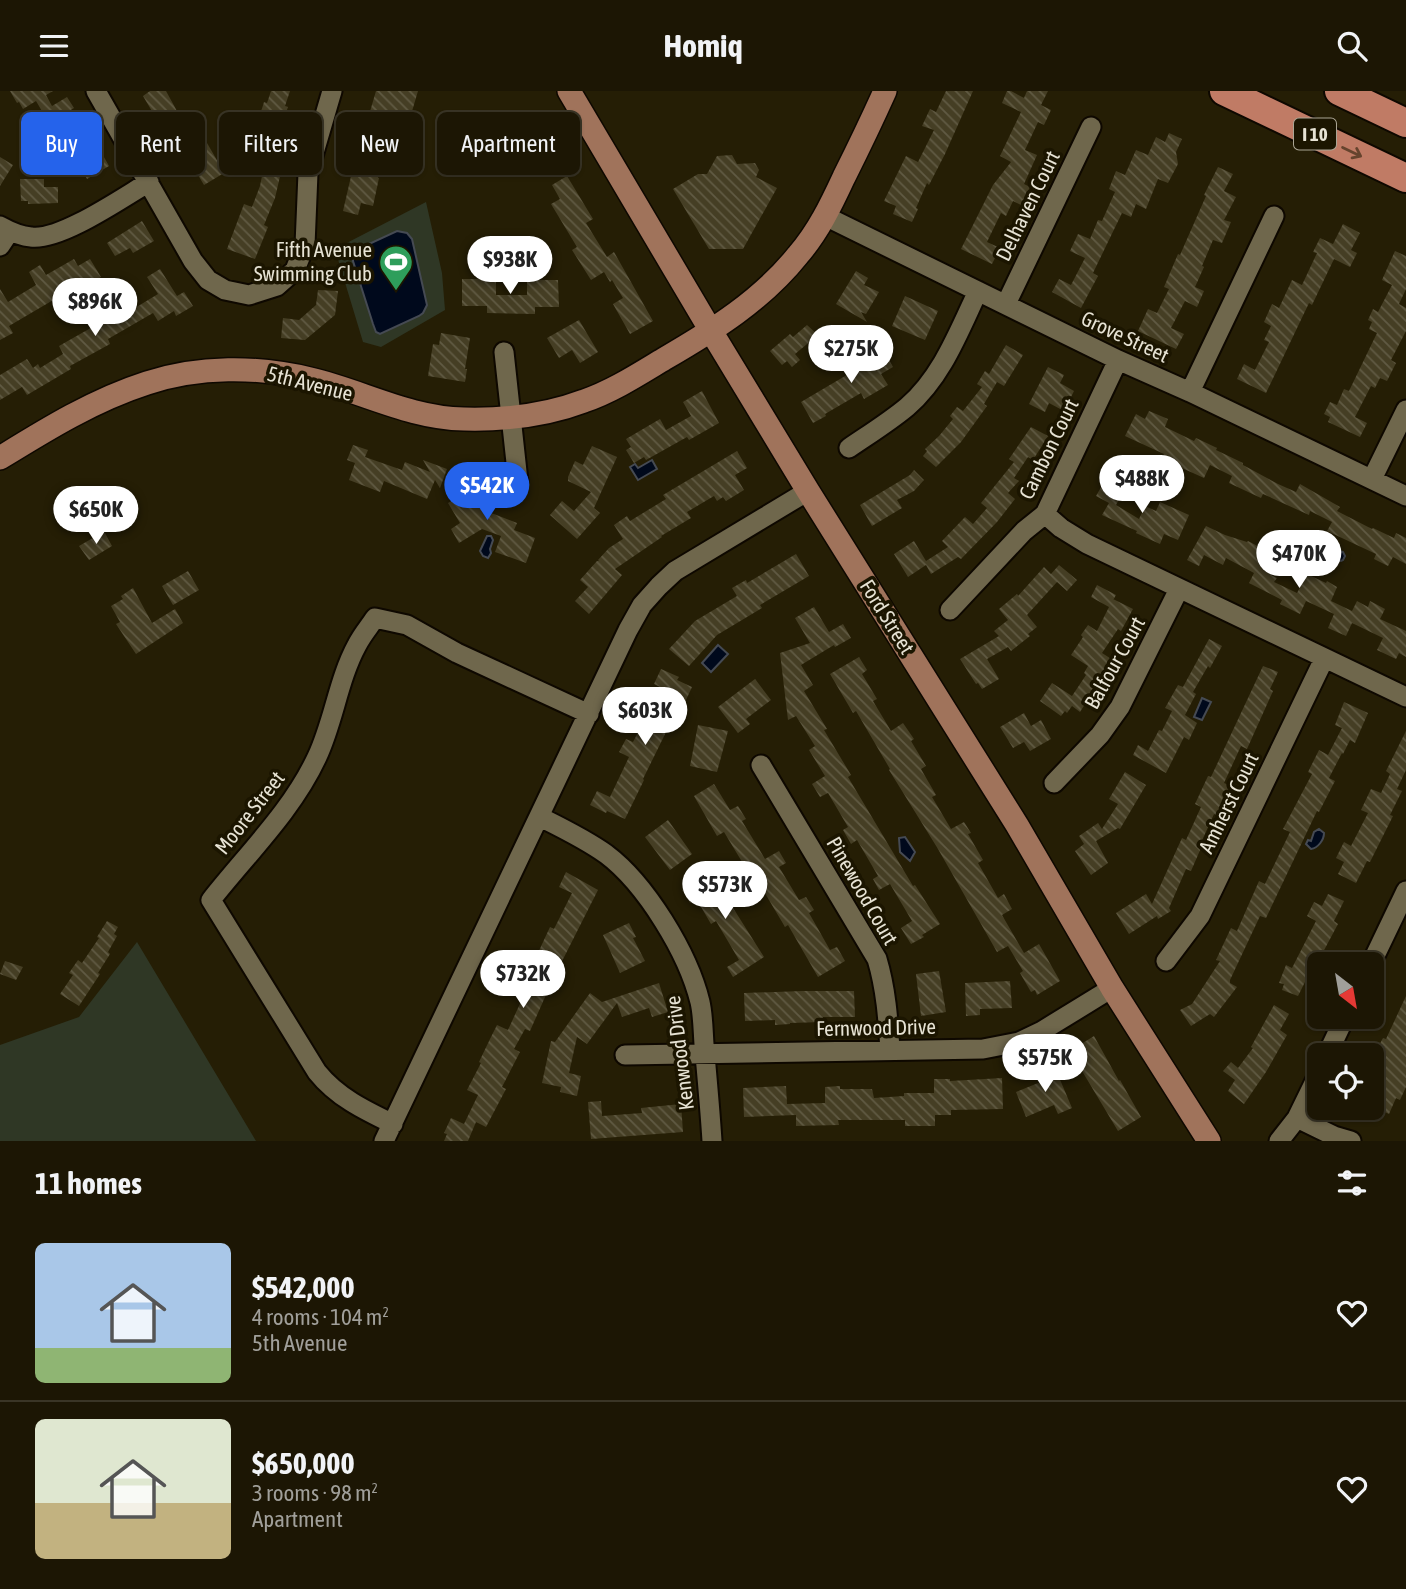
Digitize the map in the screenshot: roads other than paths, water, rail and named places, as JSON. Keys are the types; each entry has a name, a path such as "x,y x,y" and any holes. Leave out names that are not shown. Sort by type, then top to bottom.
{"highway":[{"name":"I 10","path":"1224,91 1406,178"},
{"name":"I 10","path":"1339,91 1406,123"}],"main road":[{"name":"Ford Street","path":"569,91 808,491 1017,825 1112,988 1209,1141"},
{"name":"5th Avenue","path":"0,458 64,419 110,397 149,382 194,373 250,370 310,379 410,412 463,419 510,417 548,411 584,401 622,385 711,331 758,297 779,277 799,254 825,216 886,91"}],"street":[{"path":"96,91 193,261 208,280 225,290 249,295 277,286 295,270 305,245 308,173 332,91"},
{"name":"Delhaven Court","path":"1006,304 1091,127"},
{"path":"3,235 49,236 66,230 149,182"},
{"name":"Grove Street","path":"825,216 1118,360 1191,392 1406,496"},
{"path":"1191,392 1274,216"},
{"path":"849,449 908,406 933,377 952,346 978,291"},
{"path":"504,352 518,481"},
{"name":"Cambon Court","path":"950,610 1024,531 1045,514 1118,360"},
{"path":"1372,479 1406,410"},
{"path":"388,1133 642,604 676,571 808,491"},
{"path":"1045,514 1087,544 1406,697"},
{"name":"Balfour Court","path":"1054,783 1100,735 1120,707 1179,589"},
{"name":"Moore Street","path":"388,1133 342,1098 317,1072 211,900 283,813 303,784 317,758 357,643 375,618 407,625 457,653 589,714"},
{"name":"Amherst Court","path":"1166,961 1200,916 1324,659"},
{"name":"Pinewood Court","path":"761,765 877,959 887,1009 890,1050"},
{"name":"Kenwood Drive","path":"540,817 607,855 629,875 653,905 673,938 692,975 701,1004 712,1141"},
{"path":"1377,952 1406,891"},
{"name":"Fernwood Drive","path":"625,1055 983,1049 1020,1042 1112,988"},
{"path":"1279,1141 1297,1118 1307,1097"},
{"path":"1297,1118 1350,1141"}],"water":[{"path":"397,231 407,233 412,239 427,305 419,316 380,334 376,332 373,324 353,255 356,250"},
{"path":"652,460 657,469 638,480 630,467 635,464 638,468"},
{"path":"487,536 491,536 493,540 488,558 480,551"},
{"path":"1328,542 1333,542 1337,550 1343,552 1343,560 1330,558 1325,547"},
{"path":"718,645 728,654 711,672 702,663"},
{"path":"1202,698 1211,702 1202,720 1194,717"},
{"path":"1319,829 1324,833 1323,838 1311,849 1306,844"},
{"path":"905,837 915,852 910,861 900,852 899,838"}],"place":[{"name":"Fifth Avenue Swimming Club","path":"396,292"}]}
